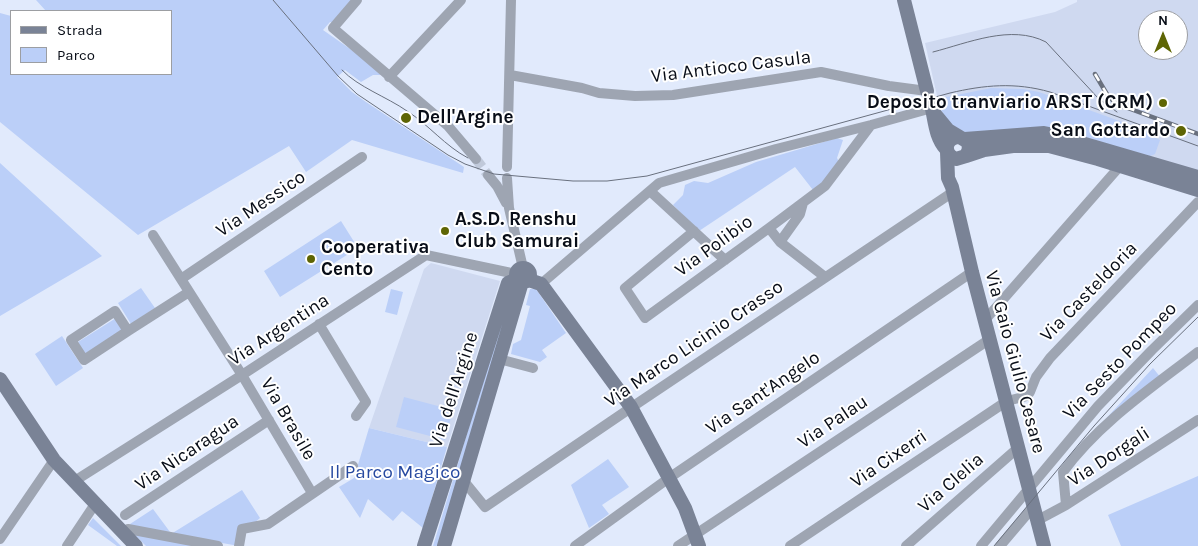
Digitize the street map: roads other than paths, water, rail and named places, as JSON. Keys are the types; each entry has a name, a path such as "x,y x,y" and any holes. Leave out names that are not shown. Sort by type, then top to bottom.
{"street":[{"path":"357,0 333,28 366,54 389,77 448,126 476,159"},
{"path":"389,77 461,0"},
{"path":"511,0 507,172 509,208 525,278 631,407 685,508 697,540"},
{"name":"Via Gaio Giulio Cesare","path":"904,0 931,103 934,123 942,144 947,150 948,178 1044,546"},
{"name":"Via Antioco Casula","path":"510,76 582,88 599,93 635,96 673,95 822,72 889,86 931,103"},
{"path":"525,278 659,184 776,149 872,125 931,103"},
{"name":"Via Gaio Giulio Cesare","path":"931,103 948,130 962,138"},
{"name":"Via Polibio","path":"694,231 625,288 645,318 825,186 872,125"},
{"path":"1198,177 1044,133 952,138 949,141 947,150 956,159 997,148 1038,146 1058,149 1198,190"},
{"path":"952,189 954,175 965,157 969,146 962,138"},
{"name":"Via Messico","path":"181,279 362,157"},
{"path":"985,320 1120,166"},
{"path":"488,175 497,186 509,208"},
{"name":"Via Marco Licinio Crasso","path":"463,480 485,507 952,189"},
{"path":"650,191 725,260"},
{"name":"Via Casteldoria","path":"1007,401 1027,396 1036,377 1050,358 1198,202"},
{"name":"Via Polibio","path":"780,242 800,214 803,203"},
{"path":"769,228 780,242 825,277"},
{"name":"Via Brasile","path":"153,235 242,375 312,493"},
{"name":"Via Argentina","path":"74,482 426,255 525,278"},
{"name":"Via Sant'Angelo","path":"575,546 669,478 972,272"},
{"name":"Via dell'Argine","path":"444,546 525,278"},
{"name":"Via dell'Argine","path":"424,546 508,283 525,278"},
{"path":"128,331 115,311 72,340 84,360 189,292"},
{"name":"Via Sesto Pompeo","path":"981,546 1098,406 1198,305"},
{"path":"319,324 366,402 356,416"},
{"name":"Via Palau","path":"678,546 697,540 990,339"},
{"path":"1066,506 1063,472 1075,454 1097,432 1198,352"},
{"path":"499,359 533,368"},
{"path":"0,379 54,460 136,546"},
{"name":"Via Cixerri","path":"790,546 1007,401"},
{"name":"Via Nicaragua","path":"125,516 268,420"},
{"name":"Via Dorgali","path":"1038,520 1066,506 1198,420"},
{"name":"Via Clelia","path":"906,546 1018,447"},
{"path":"0,539 54,460"},
{"path":"239,546 242,529 268,524 354,466"},
{"path":"67,546 95,504"},
{"path":"1000,546 1034,506"},
{"path":"123,533 128,529 218,546"}],"tunnel":[{"path":"476,159 488,175"}],"tram line":[{"path":"273,0 338,76 357,94 448,155 465,164 494,174 573,181 607,181 647,176 950,93 1000,86 1024,87 1050,92 1198,146"},
{"path":"933,52 990,37 1004,35 1033,37 1046,42 1098,98 1117,112"},
{"path":"342,70 356,82 415,117 452,148 468,158"},
{"path":"994,546 1094,426 1150,364 1198,317"}],"railway":[{"path":"1095,74 1108,96 1117,104 1198,134"}],"place":[{"name":"Deposito tranviario ARST (CRM)","path":"1163,103"},
{"name":"Dell'Argine","path":"406,118"},
{"name":"San Gottardo","path":"1181,131"},
{"name":"A.S.D. Renshu Club Samurai","path":"445,231"},
{"name":"Cooperativa Cento","path":"311,259"}],"park label":[{"name":"Il Parco Magico","path":"395,473"}]}
